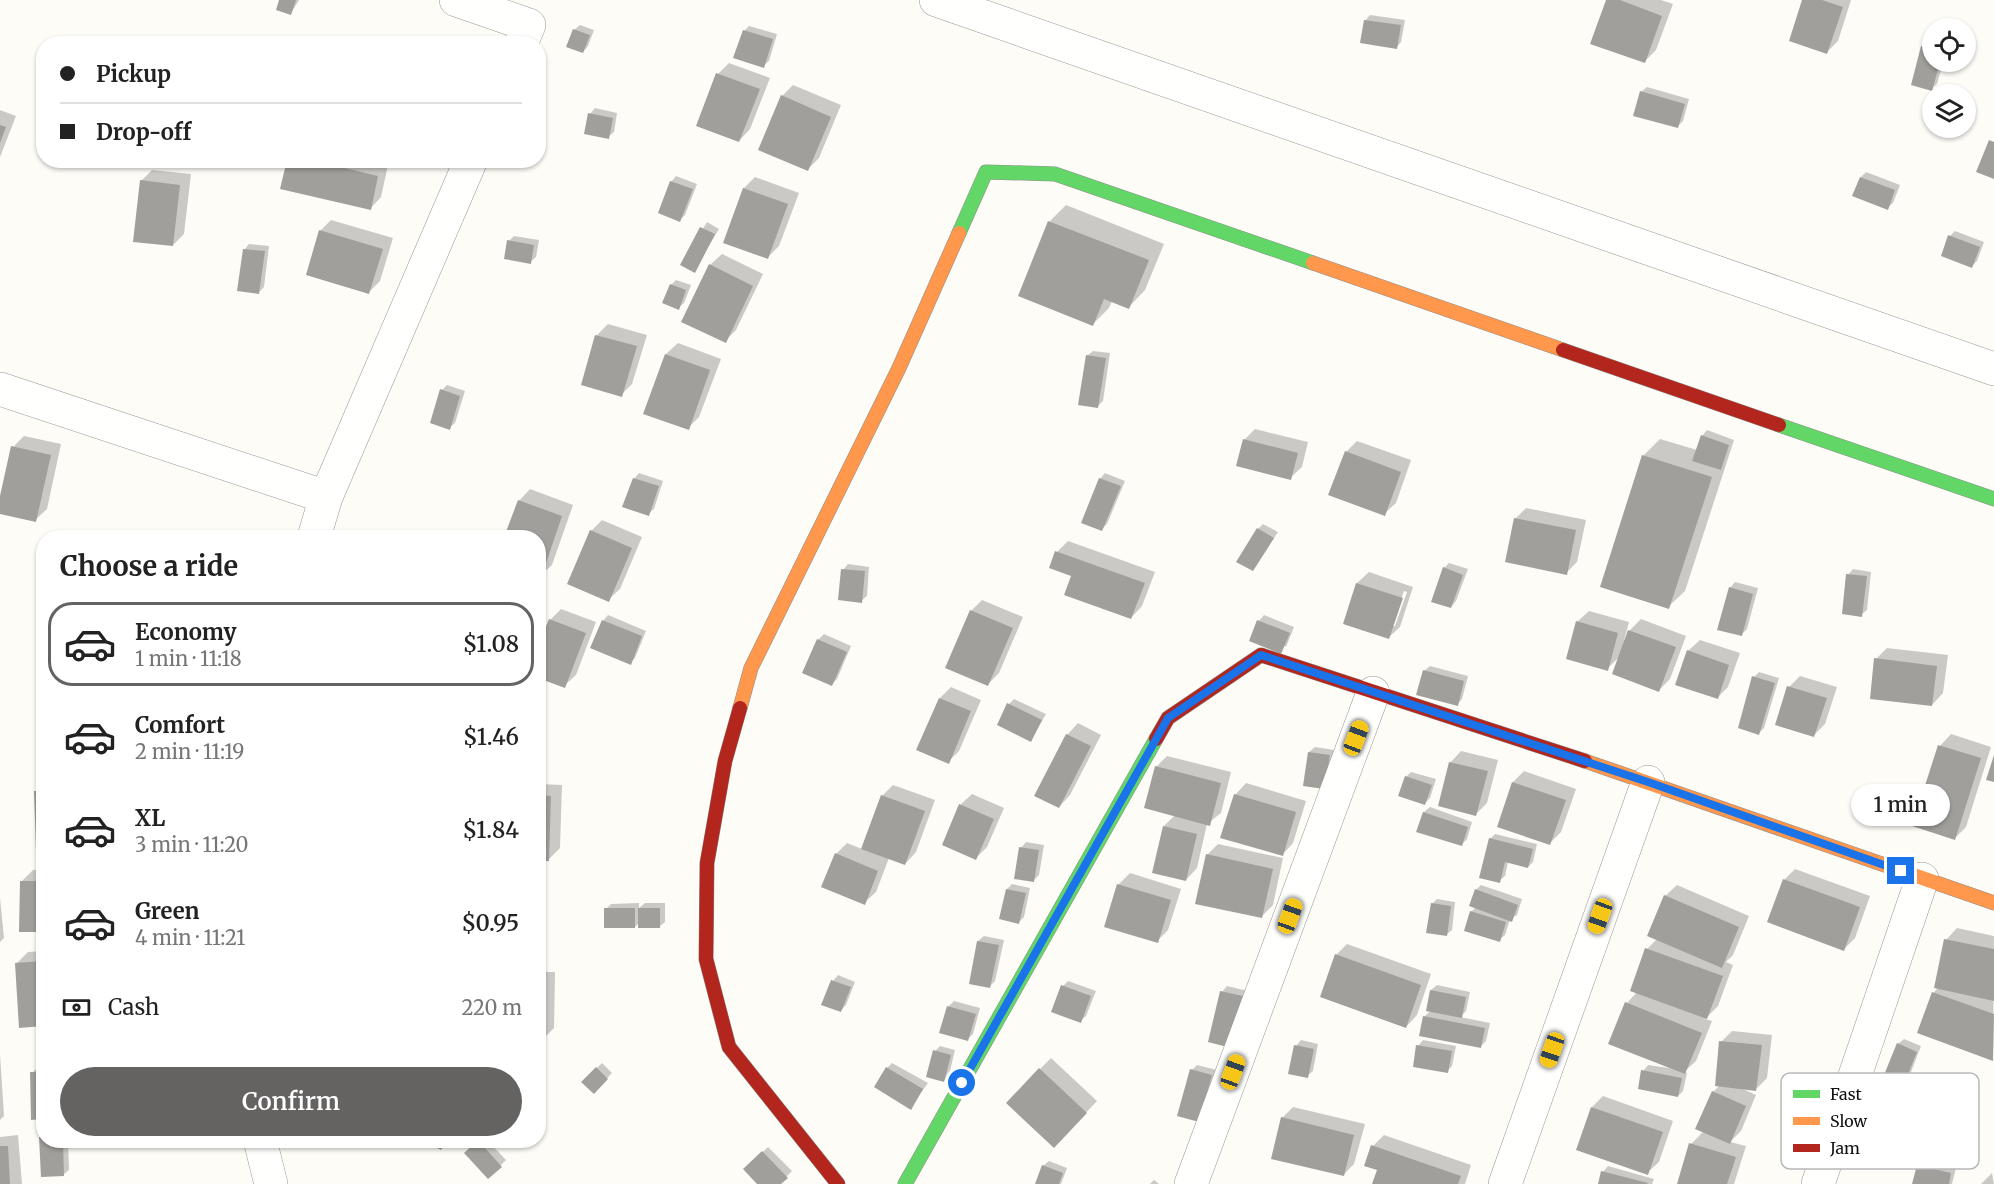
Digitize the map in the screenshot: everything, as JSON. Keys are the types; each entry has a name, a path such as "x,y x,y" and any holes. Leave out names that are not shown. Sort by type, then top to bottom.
{"street":[{"path":"456,0 529,25 524,36"},
{"path":"936,0 1994,369"},
{"path":"316,530 327,497 468,168"},
{"path":"838,1184 729,1047 706,959 707,863 725,761 752,668 899,368 986,172 1056,174 1994,499"},
{"path":"0,388 327,497"},
{"path":"905,1184 1168,718 1261,655 1648,782 1994,903"},
{"path":"1191,1184 1373,693"},
{"path":"1505,1184 1648,782"},
{"path":"1856,1073 1922,879"},
{"path":"262,1148 271,1184"},
{"path":"1818,1184 1823,1169"}],"building":[{"path":"279,0 296,0 291,15 276,10"},
{"path":"1606,0 1620,0 1662,16 1645,63 1590,44"},
{"path":"1802,0 1822,0 1843,7 1827,54 1789,41"},
{"path":"1364,20 1401,25 1397,49 1360,43"},
{"path":"573,29 590,35 583,53 566,47"},
{"path":"743,30 773,39 764,68 733,58"},
{"path":"1921,46 1922,72 1937,72 1934,84 1922,84 1922,88 1911,85"},
{"path":"716,73 760,89 739,142 696,126"},
{"path":"1640,91 1685,104 1678,128 1633,116"},
{"path":"781,95 831,117 808,171 758,150"},
{"path":"588,113 613,118 609,139 584,134"},
{"path":"0,125 6,127 0,143"},
{"path":"1989,140 1994,142 1994,179 1976,172"},
{"path":"285,168 344,168 378,176 371,210 280,189"},
{"path":"1860,177 1895,190 1888,210 1852,196"},
{"path":"140,180 180,185 173,246 133,242"},
{"path":"670,181 693,189 680,222 658,213"},
{"path":"743,188 788,204 768,259 723,243"},
{"path":"1048,221 1149,260 1129,309 1104,299 1093,326 1018,296"},
{"path":"700,227 715,234 695,273 680,265"},
{"path":"319,230 383,249 369,294 306,275"},
{"path":"1948,235 1980,247 1972,268 1941,256"},
{"path":"507,240 534,245 531,264 504,259"},
{"path":"243,249 265,251 259,294 237,291"},
{"path":"709,264 753,286 726,343 681,322"},
{"path":"670,284 686,290 679,310 662,303"},
{"path":"595,335 637,346 622,397 581,385"},
{"path":"665,354 710,370 689,430 643,414"},
{"path":"1086,355 1106,358 1098,408 1078,405"},
{"path":"440,389 460,396 450,430 430,423"},
{"path":"1701,435 1729,445 1721,470 1692,461"},
{"path":"1243,439 1298,453 1291,480 1236,466"},
{"path":"11,446 51,455 36,522 0,514 0,496"},
{"path":"1345,451 1401,472 1385,516 1328,495"},
{"path":"1642,455 1712,477 1669,609 1600,587"},
{"path":"633,478 659,486 649,516 622,507"},
{"path":"1099,478 1121,486 1102,531 1081,523"},
{"path":"518,500 562,516 546,563 546,530 507,530"},
{"path":"1514,518 1576,530 1567,575 1505,562"},
{"path":"1257,528 1274,538 1253,571 1236,562"},
{"path":"590,530 632,548 609,602 567,584"},
{"path":"1055,551 1145,583 1131,619 1064,595 1071,576 1049,568"},
{"path":"1443,567 1463,575 1451,608 1431,602"},
{"path":"841,569 865,571 862,603 838,600"},
{"path":"1846,574 1867,576 1862,617 1842,614"},
{"path":"1356,583 1403,598 1389,639 1343,624"},
{"path":"1729,587 1753,594 1742,636 1717,630"},
{"path":"970,610 1013,628 988,686 945,668"},
{"path":"549,619 586,633 565,688 546,681 546,626"},
{"path":"602,620 642,636 631,665 590,648"},
{"path":"1257,620 1290,633 1281,654 1249,641"},
{"path":"1576,621 1618,633 1608,671 1566,659"},
{"path":"1628,630 1676,647 1659,692 1612,674"},
{"path":"817,639 847,652 832,686 802,673"},
{"path":"1687,650 1729,665 1718,699 1675,685"},
{"path":"1874,658 1937,666 1932,706 1870,699"},
{"path":"1423,670 1464,681 1458,706 1416,695"},
{"path":"1752,676 1775,683 1759,735 1738,728"},
{"path":"1787,686 1827,698 1814,737 1775,725"},
{"path":"939,698 971,711 949,764 916,750"},
{"path":"1007,703 1042,720 1031,742 997,725"},
{"path":"1066,734 1091,746 1059,808 1034,796"},
{"path":"1938,745 1981,758 1955,840 1912,826"},
{"path":"1308,752 1330,755 1324,789 1303,786"},
{"path":"1994,755 1994,782 1986,780"},
{"path":"1449,762 1488,771 1476,816 1438,806"},
{"path":"1155,766 1221,783 1210,826 1144,808"},
{"path":"1405,776 1432,785 1425,805 1398,796"},
{"path":"1512,782 1566,800 1550,845 1497,827"},
{"path":"34,791 36,791 36,851"},
{"path":"1234,794 1296,812 1283,856 1220,838"},
{"path":"881,795 925,811 905,865 861,849"},
{"path":"546,796 551,796 549,861 546,861"},
{"path":"959,804 994,819 976,860 942,845"},
{"path":"1423,812 1468,827 1462,846 1416,832"},
{"path":"1163,826 1197,834 1186,881 1152,873"},
{"path":"1489,838 1533,849 1528,868 1505,862 1500,883 1479,878"},
{"path":"1019,847 1039,850 1034,882 1014,879"},
{"path":"835,853 878,871 865,905 821,887"},
{"path":"1206,854 1273,869 1262,918 1195,904"},
{"path":"1783,879 1860,907 1844,951 1767,922"},
{"path":"20,881 36,881 36,932 19,932"},
{"path":"1117,884 1171,900 1158,943 1104,927"},
{"path":"1006,889 1026,893 1019,924 999,919"},
{"path":"1475,889 1518,905 1512,922 1469,906"},
{"path":"1664,895 1739,927 1722,968 1647,936"},
{"path":"1431,903 1451,906 1447,936 1426,933"},
{"path":"604,908 635,908 635,928 604,928"},
{"path":"638,908 660,908 660,928 638,928"},
{"path":"1470,911 1506,922 1500,942 1464,931"},
{"path":"1944,939 1994,949 1994,1001 1934,988"},
{"path":"977,941 999,945 990,988 969,984"},
{"path":"1645,948 1723,976 1707,1019 1630,991"},
{"path":"1335,954 1421,985 1406,1028 1320,997"},
{"path":"36,962 36,1027 19,1028 15,963"},
{"path":"831,980 851,987 841,1012 821,1005"},
{"path":"1061,985 1091,996 1081,1023 1051,1012"},
{"path":"1430,990 1466,997 1462,1018 1426,1011"},
{"path":"1220,991 1243,996 1231,1048 1208,1042"},
{"path":"1932,992 1994,1014 1993,1061 1917,1033"},
{"path":"1625,1002 1702,1033 1685,1074 1608,1044"},
{"path":"947,1006 976,1014 968,1041 939,1033"},
{"path":"1423,1016 1485,1028 1481,1048 1419,1036"},
{"path":"1719,1041 1762,1045 1756,1091 1715,1086"},
{"path":"1897,1043 1917,1052 1908,1073 1885,1073"},
{"path":"1294,1045 1314,1049 1308,1078 1288,1074"},
{"path":"1416,1045 1452,1051 1448,1073 1413,1067"},
{"path":"933,1050 951,1055 944,1082 926,1077"},
{"path":"596,1067 608,1079 594,1094 581,1082"},
{"path":"886,1067 923,1089 911,1110 874,1087"},
{"path":"1039,1068 1087,1113 1054,1148 1006,1103"},
{"path":"1190,1069 1212,1075 1199,1122 1177,1116"},
{"path":"1641,1070 1682,1078 1678,1097 1638,1089"},
{"path":"30,1072 36,1072 36,1120 31,1120"},
{"path":"1712,1091 1746,1106 1730,1144 1695,1129"},
{"path":"1591,1107 1663,1132 1648,1175 1576,1150"},
{"path":"1281,1117 1354,1135 1344,1176 1271,1159"},
{"path":"1689,1143 1736,1157 1727,1184 1677,1184"},
{"path":"1371,1145 1461,1176 1458,1184 1372,1184 1377,1170 1364,1166"},
{"path":"0,1146 8,1146 10,1184 0,1184"},
{"path":"40,1148 63,1148 64,1176 41,1177"},
{"path":"469,1148 485,1148 502,1167 488,1179 464,1153"},
{"path":"762,1151 788,1178 781,1184 757,1184 743,1169"},
{"path":"1042,1165 1063,1173 1059,1184 1035,1184"},
{"path":"1916,1169 1934,1169 1951,1173 1949,1184 1912,1184"},
{"path":"1601,1171 1648,1183 1598,1184"}],"traffic: fast":[{"path":"959,233 986,172 1055,174 1313,263"},
{"path":"1779,425 1994,499"},
{"path":"905,1184 1156,739"}],"traffic: slow":[{"path":"740,708 751,668 899,368 959,233"},
{"path":"1313,263 1563,350"},
{"path":"1585,761 1994,903"}],"traffic: jam":[{"path":"1563,350 1779,425"},
{"path":"1156,739 1168,718 1261,655 1585,761"},
{"path":"740,708 725,761 707,863 706,959 729,1047 838,1184"}],"route":[{"path":"962,1083 1168,718 1261,655 1648,782 1901,871"}]}
